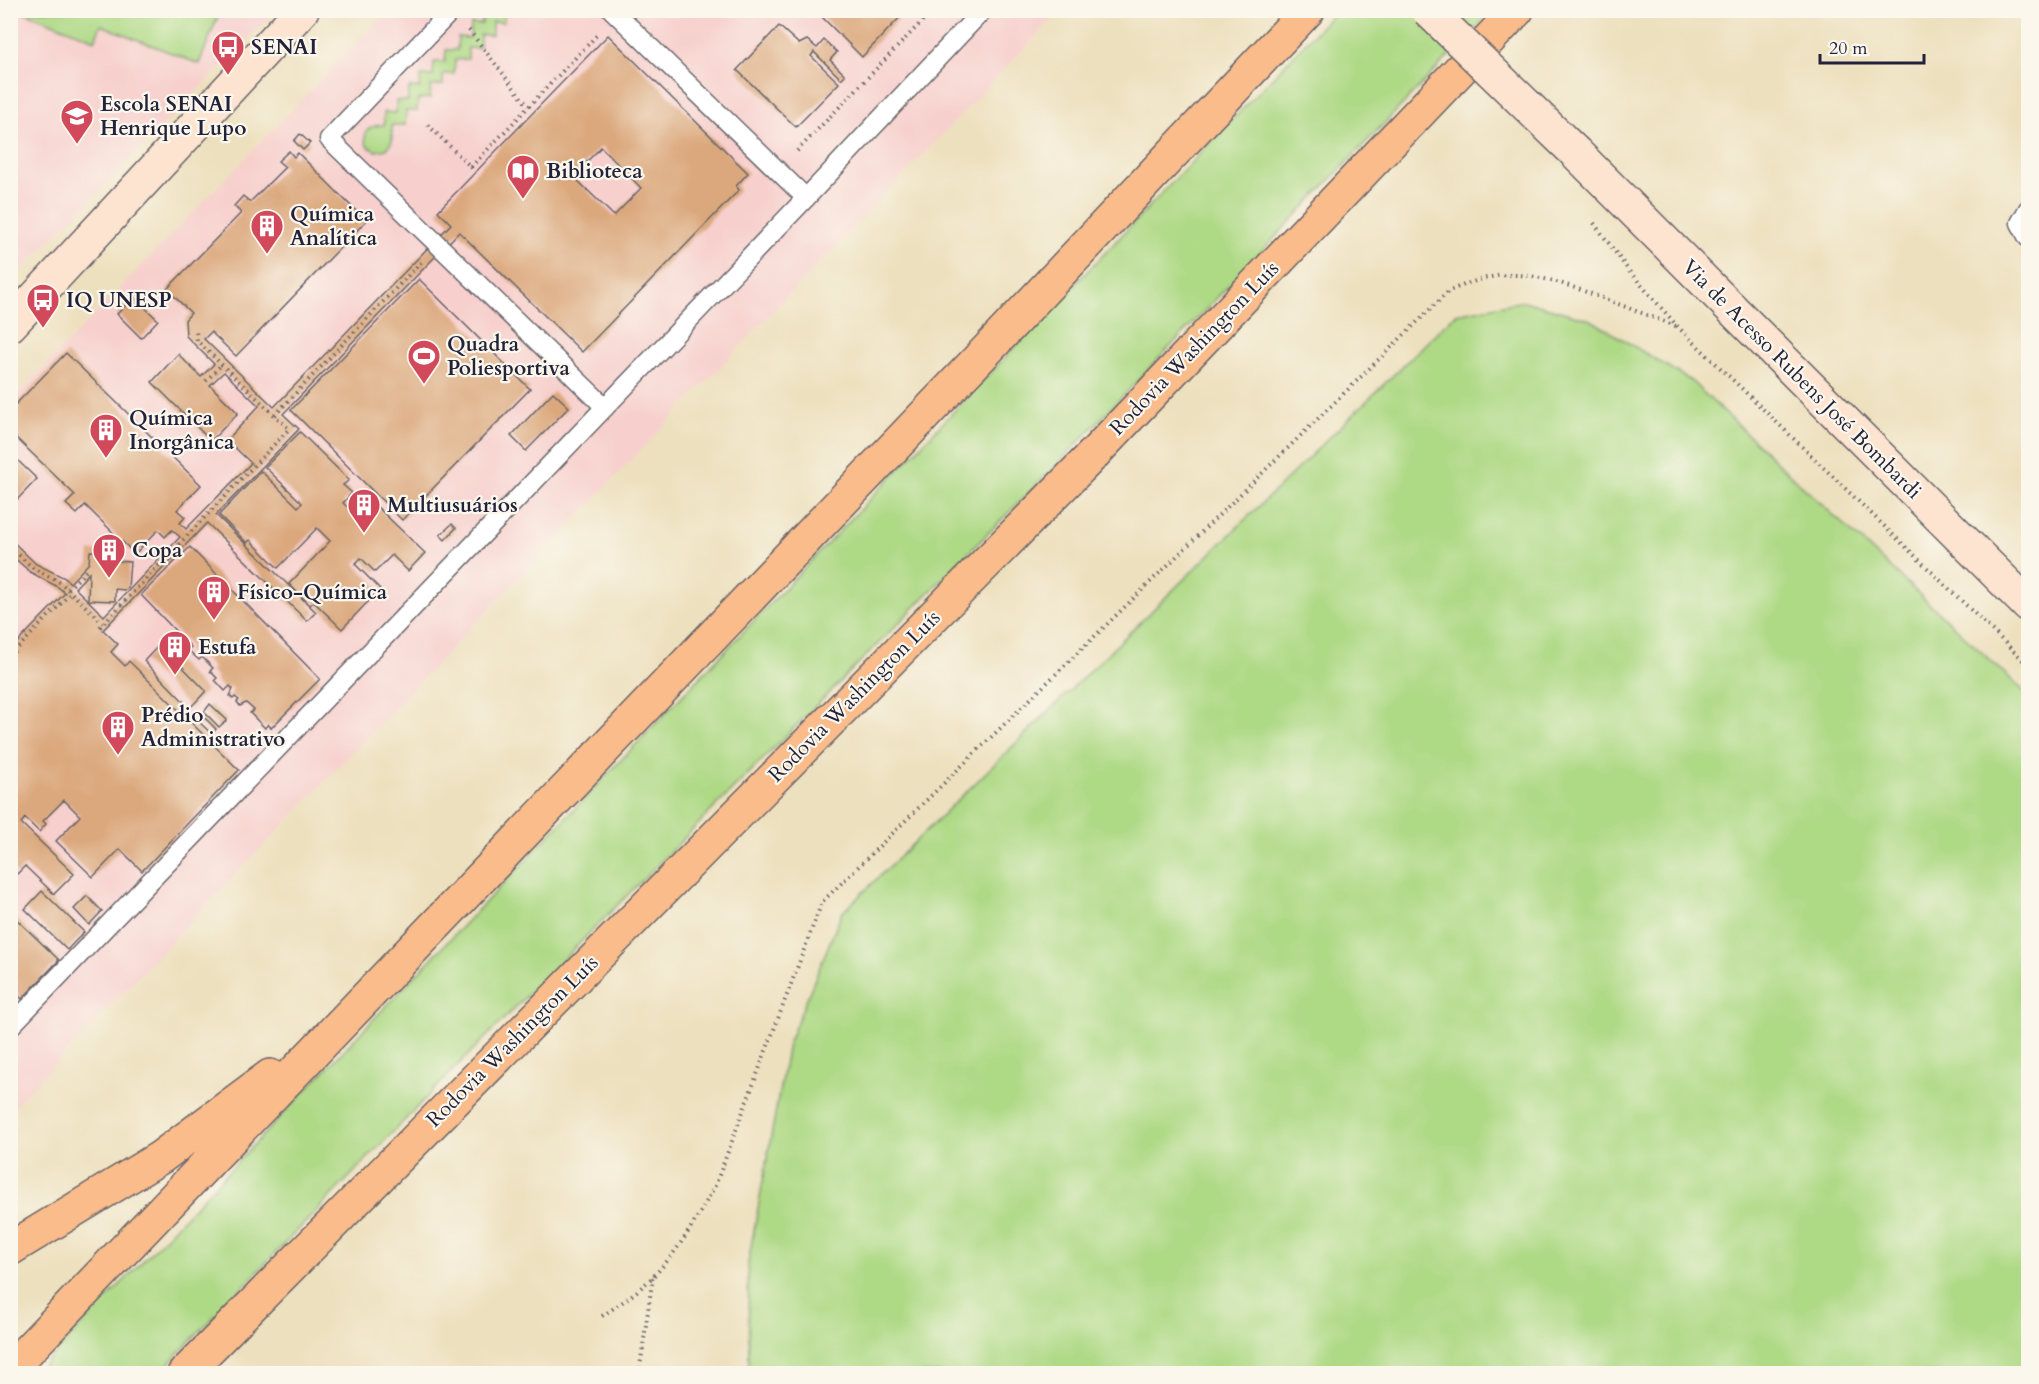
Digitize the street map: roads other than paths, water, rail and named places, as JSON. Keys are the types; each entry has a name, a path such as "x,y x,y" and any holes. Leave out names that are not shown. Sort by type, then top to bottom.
{"highway":[{"path":"10,1369 988,349 1308,10"},
{"name":"Rodovia Washington Luís","path":"184,1374 1086,462 1517,10"},
{"path":"10,1249 161,1156 291,1061 512,846"}],"main road":[{"path":"10,325 302,10"},
{"name":"Via de Acesso Rubens José Bombardi","path":"1428,10 1575,153 2028,605"}],"lane":[{"path":"10,1027 806,198 983,10"},
{"path":"614,12 806,198"},
{"path":"444,13 329,139 605,407"},
{"path":"2028,209 2020,223 2028,238"}],"place":[{"name":"SENAI","path":"228,76"},
{"name":"Escola SENAI Henrique Lupo","path":"77,145"},
{"name":"Biblioteca","path":"523,200"},
{"name":"Química Analítica","path":"267,255"},
{"name":"IQ UNESP","path":"43,329"},
{"name":"Quadra Poliesportiva","path":"424,385"},
{"name":"Química Inorgânica","path":"106,459"},
{"name":"Multiusuários","path":"364,534"},
{"name":"Copa","path":"109,579"},
{"name":"Físico-Química","path":"214,621"},
{"name":"Estufa","path":"175,676"},
{"name":"Prédio Administrativo","path":"118,756"}]}
